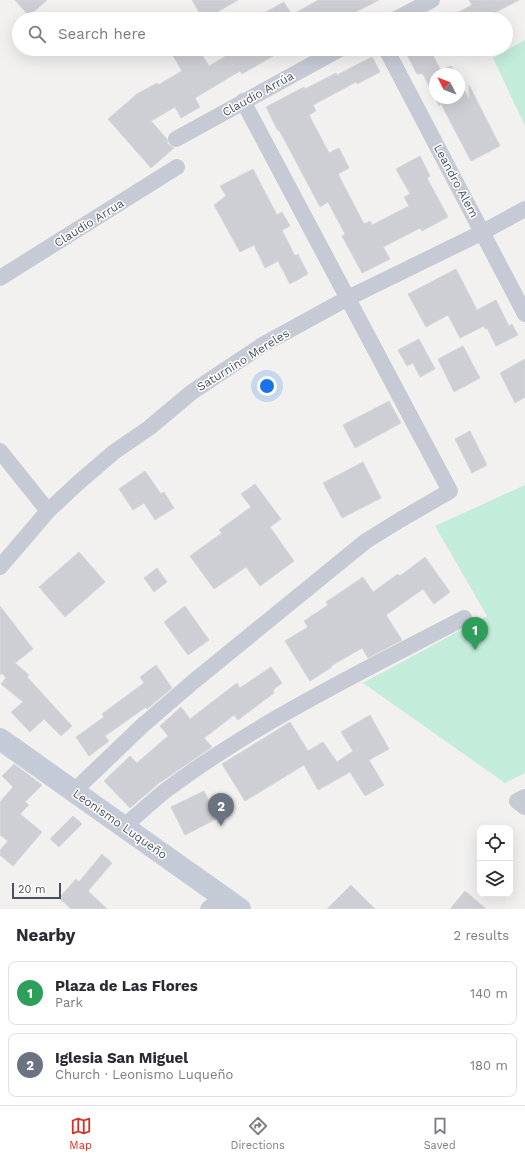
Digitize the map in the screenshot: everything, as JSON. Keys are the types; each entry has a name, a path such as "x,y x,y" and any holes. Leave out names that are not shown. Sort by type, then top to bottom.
{"street":[{"path":"409,12 432,0"},
{"name":"Claudio Arrúa","path":"176,139 327,56"},
{"name":"Leandro Alem","path":"390,56 524,308"},
{"path":"74,791 143,725 193,682 366,541 450,491 243,101"},
{"name":"Claudio Arrua","path":"0,278 177,167"},
{"name":"Saturnino Mereles","path":"0,567 48,511 78,483 114,452 149,428 192,392 264,344 348,298 483,232 525,209"},
{"path":"0,451 48,511"},
{"path":"124,826 165,791 270,722 464,618"},
{"name":"Leonismo Luqueño","path":"2,745 74,791 124,826 215,903 240,909"},
{"path":"525,797 517,801 525,807"}],"green space":[{"path":"525,40 525,126 493,58 497,56 513,56 513,47"},
{"path":"525,485 525,773 505,783 363,683 487,616 435,526"}],"building":[{"path":"15,0 47,0 34,12 26,12"},
{"path":"192,0 238,0 217,12 199,12"},
{"path":"318,0 379,0 356,12 297,12"},
{"path":"469,0 519,0 496,12 459,12 472,5"},
{"path":"284,2 290,12 266,12"},
{"path":"173,56 203,56 209,66 226,56 273,56 242,74 240,71 195,98 200,107 181,118 175,107 151,121 167,139 168,144 174,148 151,168 108,119 137,94 157,83 158,85 182,71"},
{"path":"408,56 434,56 440,68 429,68 429,86 423,74 417,74"},
{"path":"372,57 380,72 357,84 356,82 313,105 316,111 309,115 329,153 339,148 349,168 338,174 364,224 370,221 372,225 409,206 404,197 410,194 396,169 420,156 430,176 427,178 448,217 422,231 420,228 383,247 390,259 362,273 342,236 345,234 328,202 320,207 266,107 304,87 305,89 336,73 337,75"},
{"path":"469,85 500,146 471,161 441,104 465,104 465,92 469,99"},
{"path":"253,169 277,215 282,212 290,226 282,230 295,256 298,254 308,274 290,284 278,261 265,268 254,245 240,252 214,205 226,196 220,186"},
{"path":"456,269 477,310 496,300 509,326 512,324 518,335 496,346 487,328 485,329 484,326 460,338 448,315 426,327 408,294"},
{"path":"419,339 435,369 420,377 413,363 407,366 398,350"},
{"path":"463,346 480,378 454,392 438,359"},
{"path":"525,359 525,397 515,403 500,373"},
{"path":"389,401 401,423 355,448 343,425"},
{"path":"470,431 487,465 472,473 455,439"},
{"path":"363,462 381,498 342,518 323,483"},
{"path":"145,471 161,494 164,492 174,508 155,520 144,503 133,510 119,489"},
{"path":"255,484 281,519 270,527 294,561 260,586 246,567 214,589 190,556 222,533 219,530 251,507 241,494"},
{"path":"79,552 105,582 65,617 39,587"},
{"path":"425,557 450,592 434,604 423,589 386,615 402,640 368,658 362,648 331,666 332,667 310,681 285,641 308,627 304,621 328,605 326,602 363,577 373,592 398,574 400,576"},
{"path":"157,568 167,582 154,592 144,578"},
{"path":"0,606 33,649 15,663 29,675 27,677 72,726 61,736 44,719 30,732 11,712 23,702 1,684 6,678 2,673 0,675"},
{"path":"185,606 209,640 188,655 164,622"},
{"path":"156,665 172,688 147,709 146,707 105,736 109,741 89,756 76,737 104,717 102,714 144,683 140,677"},
{"path":"271,667 282,683 273,690 274,693 238,720 234,715 204,738 212,747 159,783 130,808 104,781 130,756 137,763 168,736 160,726 181,707 190,719 237,683 240,688"},
{"path":"370,715 389,749 369,760 384,785 365,796 350,772 318,790 304,765 245,801 222,764 290,722 308,751 323,742 337,762 353,751 341,732"},
{"path":"14,764 42,785 25,802 29,805 20,814 42,832 13,866 0,855 0,850 8,841 0,835 0,802 13,787 2,776"},
{"path":"204,791 218,818 185,835 171,807"},
{"path":"73,816 82,824 59,847 50,839"},
{"path":"102,854 112,863 88,891 107,909 71,909 59,898 76,879 79,882"},
{"path":"351,885 375,909 327,909"},
{"path":"465,891 486,909 450,909"}],"place":[{"name":"Plaza de Las Flores","path":"475,650"},
{"name":"Iglesia San Miguel","path":"221,826"}]}
